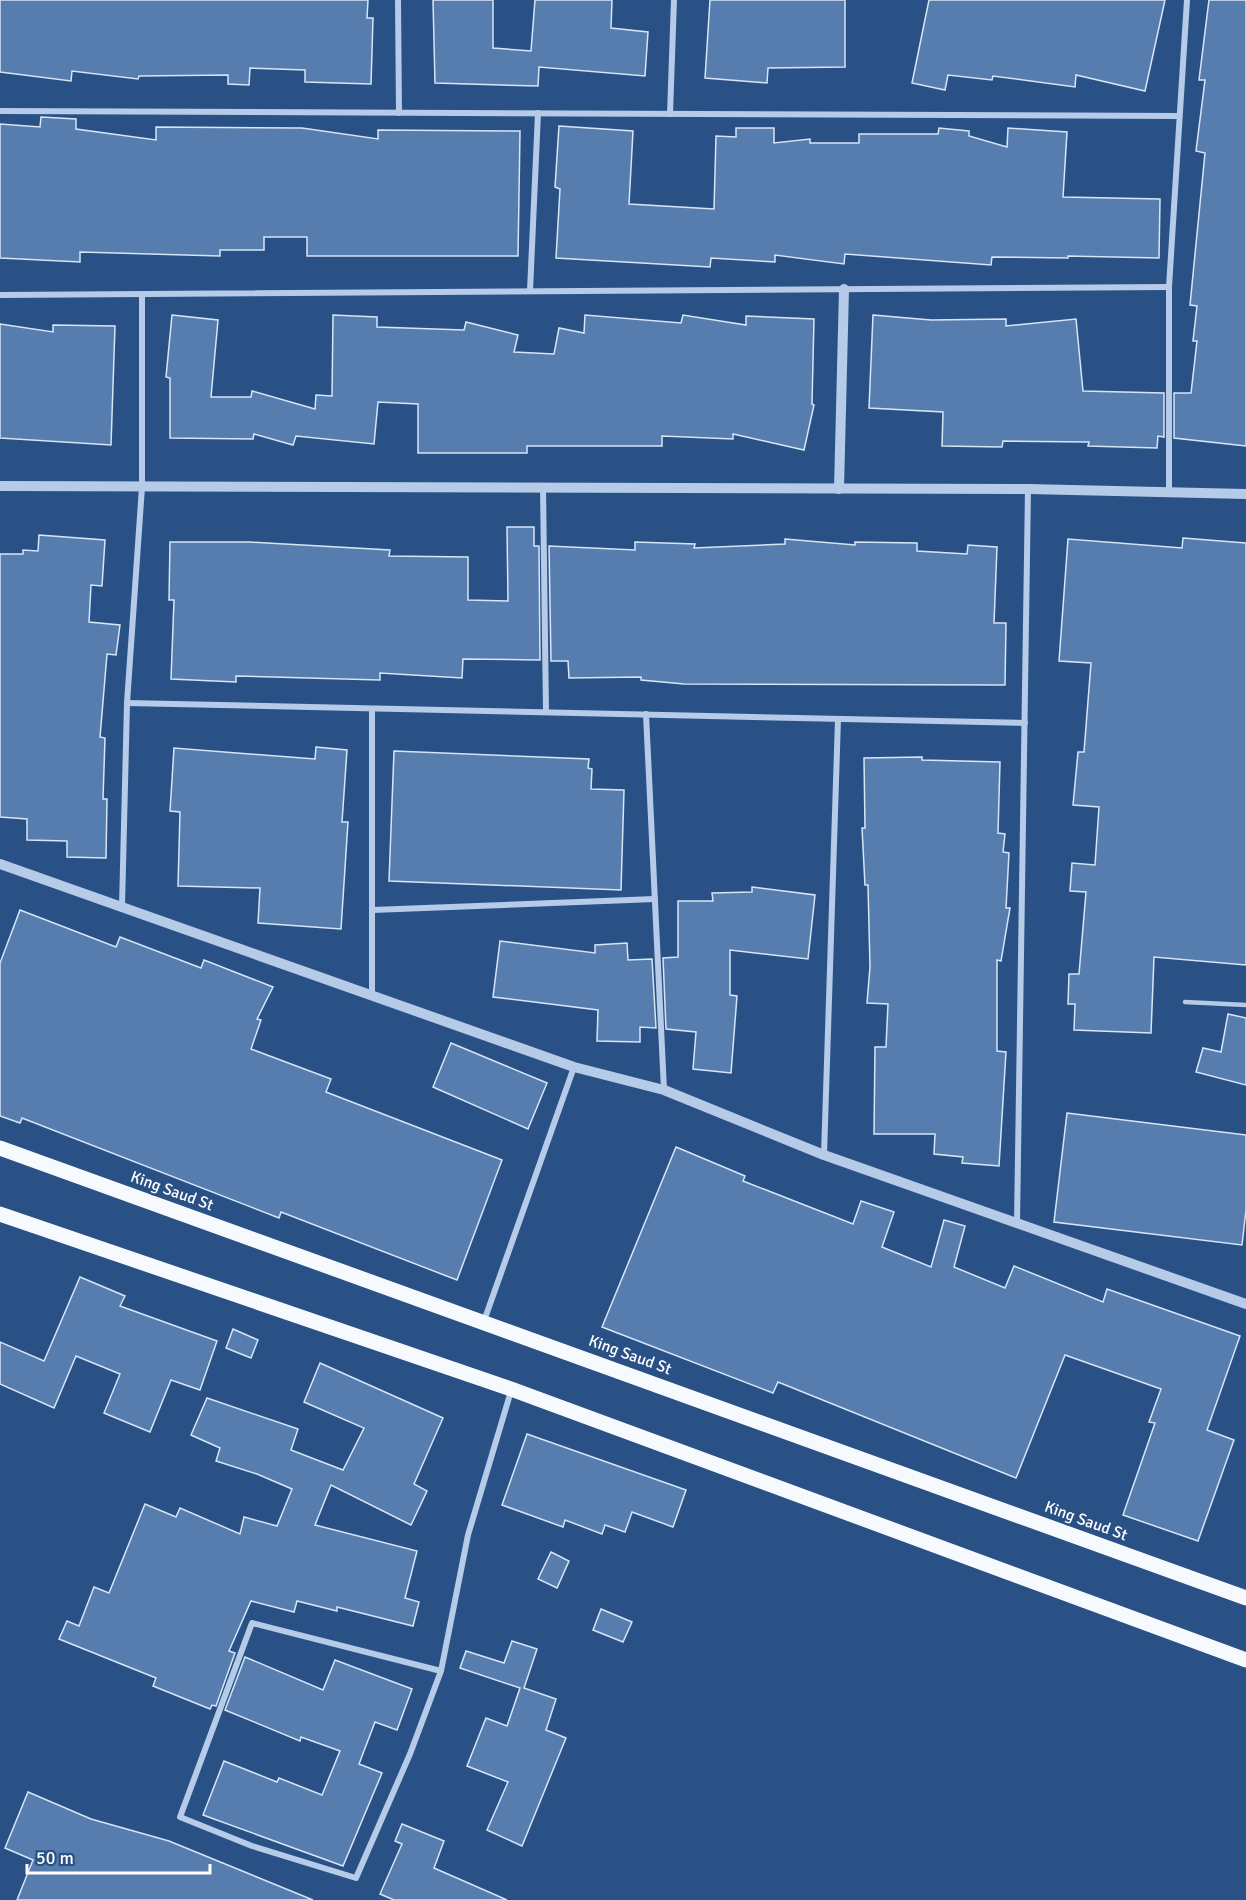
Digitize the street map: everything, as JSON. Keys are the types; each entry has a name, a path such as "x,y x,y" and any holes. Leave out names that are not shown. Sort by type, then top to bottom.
{"main road":[{"name":"King Saud St","path":"0,1148 1246,1598"},
{"path":"0,1214 511,1389 1246,1660"}],"street":[{"path":"398,0 399,112"},
{"path":"670,114 674,0"},
{"path":"1169,491 1169,287 1187,0"},
{"path":"0,111 1178,116"},
{"path":"530,291 537,113"},
{"path":"0,295 1169,287"},
{"path":"839,489 844,289"},
{"path":"122,907 127,703 142,486 142,294"},
{"path":"0,486 1028,489 1246,494"},
{"path":"543,488 546,712"},
{"path":"1017,1224 1028,489"},
{"path":"127,703 1025,723"},
{"path":"372,709 372,996"},
{"path":"646,714 664,1090"},
{"path":"824,1155 838,718"},
{"path":"0,864 574,1067 664,1090 824,1155 1246,1305"},
{"path":"372,910 655,899"},
{"path":"484,1321 574,1067"},
{"path":"441,1671 252,1623 180,1818 252,1846 356,1878 410,1754 441,1671 468,1534 511,1389"}],"lane":[{"path":"1185,1002 1246,1005"}],"building":[{"path":"0,0 368,0 367,18 373,18 371,84 305,82 305,70 250,68 249,85 228,84 228,75 139,76 138,79 72,71 71,81 0,72"},
{"path":"433,0 493,0 493,48 531,51 535,0 612,0 611,28 648,32 645,76 539,67 538,86 435,83"},
{"path":"710,0 845,0 845,67 768,68 767,83 705,78"},
{"path":"929,0 1165,0 1145,91 1076,75 1075,87 993,76 992,80 948,75 945,90 912,83"},
{"path":"1209,0 1246,0 1246,446 1174,438 1174,393 1191,393 1197,341 1193,341 1197,306 1190,305 1205,153 1196,151 1205,80 1199,80"},
{"path":"41,117 76,119 76,129 156,140 156,127 302,128 378,139 378,130 520,131 518,256 307,256 307,237 264,237 264,250 220,250 220,256 80,252 80,262 0,258 0,124 40,127"},
{"path":"559,126 633,131 629,204 714,209 716,136 736,137 736,128 774,128 774,143 810,139 810,143 859,143 859,134 938,134 939,128 969,131 969,136 1007,147 1008,128 1067,132 1063,197 1160,199 1159,258 992,257 991,265 845,254 844,264 775,255 775,262 711,258 710,267 556,258 560,189 555,187"},
{"path":"172,315 218,320 211,397 251,397 252,391 315,409 316,395 332,396 333,315 377,317 377,327 464,330 466,322 518,335 514,352 554,354 559,328 584,333 585,315 681,323 683,315 746,325 746,316 814,319 812,404 814,405 804,450 733,434 733,439 662,436 662,446 527,446 527,453 418,453 418,404 378,402 374,444 296,436 293,445 254,434 253,439 170,438 170,378 166,377"},
{"path":"873,315 931,320 1006,319 1006,326 1076,319 1083,391 1164,393 1164,437 1158,436 1157,448 1088,446 1089,442 1003,441 1002,447 942,446 943,412 869,408"},
{"path":"0,324 53,332 53,325 115,326 111,445 0,438"},
{"path":"507,527 534,527 534,546 539,546 540,660 463,659 462,678 380,673 380,680 236,676 236,682 171,679 174,600 169,600 170,542 249,542 390,550 389,556 468,557 468,600 508,601"},
{"path":"39,535 105,540 102,586 91,585 89,622 120,625 116,655 107,654 100,737 105,738 103,799 107,799 106,858 67,857 67,841 27,840 27,819 0,817 0,554 23,554 23,550 38,551"},
{"path":"1183,538 1246,543 1246,965 1154,957 1151,1033 1074,1030 1075,1004 1068,1004 1069,974 1079,974 1086,892 1070,891 1072,863 1095,865 1099,807 1073,805 1078,752 1084,752 1091,663 1059,661 1068,539 1182,548"},
{"path":"785,539 855,545 855,542 917,543 917,551 967,554 968,545 997,547 994,623 1006,623 1005,685 684,684 641,680 641,677 569,678 568,661 551,661 549,546 635,550 635,542 695,544 694,548 785,544"},
{"path":"316,747 347,750 342,822 348,822 341,929 258,923 260,888 178,886 180,812 170,811 174,748 315,759"},
{"path":"394,751 589,759 588,768 592,769 591,789 624,790 621,890 389,881"},
{"path":"922,757 922,760 1000,762 998,833 1005,834 1003,852 1009,853 1006,908 1010,908 1001,961 997,960 997,1051 1006,1052 999,1166 962,1163 963,1157 934,1154 935,1134 874,1134 875,1047 886,1047 888,1004 867,1003 870,967 868,885 865,885 862,828 865,828 864,758"},
{"path":"752,887 815,895 808,959 730,950 730,995 737,996 731,1073 693,1069 696,1032 666,1029 663,958 678,957 678,901 713,901 712,893 752,892"},
{"path":"20,910 116,947 120,937 201,968 204,960 273,987 257,1019 261,1020 251,1049 331,1079 326,1092 502,1160 457,1280 281,1212 279,1218 22,1118 20,1123 0,1116 0,963"},
{"path":"500,941 595,953 595,945 627,943 628,960 652,959 656,1028 640,1027 640,1042 597,1041 598,1010 493,997"},
{"path":"1228,1014 1246,1018 1246,1085 1196,1072 1203,1048 1221,1052"},
{"path":"451,1043 547,1083 528,1129 433,1087"},
{"path":"1067,1113 1246,1135 1246,1210 1242,1245 1054,1222"},
{"path":"676,1147 745,1176 743,1181 853,1224 861,1201 894,1212 882,1247 931,1267 944,1220 965,1226 954,1267 1005,1288 1014,1266 1103,1302 1107,1289 1240,1336 1207,1430 1234,1440 1198,1541 1123,1515 1155,1423 1149,1422 1161,1389 1065,1355 1016,1478 778,1382 773,1393 602,1327"},
{"path":"80,1277 125,1296 120,1306 217,1341 200,1390 171,1380 150,1432 104,1413 120,1374 76,1356 54,1408 0,1384 0,1342 44,1361"},
{"path":"233,1329 258,1340 251,1358 226,1348"},
{"path":"320,1363 443,1418 414,1484 427,1491 411,1525 331,1485 315,1525 417,1551 405,1598 419,1602 413,1626 337,1607 337,1611 297,1601 294,1612 251,1601 229,1651 235,1653 216,1706 212,1705 210,1709 153,1686 156,1678 59,1639 67,1621 79,1626 94,1587 109,1593 145,1504 176,1517 180,1508 240,1534 244,1517 277,1526 292,1489 257,1474 216,1461 220,1448 191,1435 207,1398 298,1429 291,1450 343,1470 364,1428 304,1402"},
{"path":"527,1434 686,1490 673,1527 632,1512 625,1532 605,1525 602,1534 565,1520 563,1527 502,1505"},
{"path":"551,1552 569,1561 557,1588 538,1579"},
{"path":"601,1609 632,1622 623,1642 593,1630"},
{"path":"512,1641 537,1649 524,1688 556,1699 546,1730 566,1738 522,1846 487,1830 508,1782 467,1766 486,1718 507,1726 520,1688 460,1668 466,1651 504,1663"},
{"path":"245,1657 323,1690 335,1660 412,1689 397,1730 375,1722 359,1764 382,1773 343,1866 203,1815 224,1761 277,1782 279,1778 322,1795 340,1751 301,1737 300,1741 225,1710"},
{"path":"28,1792 91,1819 169,1841 313,1900 17,1900 33,1860 5,1848"},
{"path":"402,1824 444,1841 434,1868 507,1900 394,1900 380,1894 402,1844 395,1841"}]}
